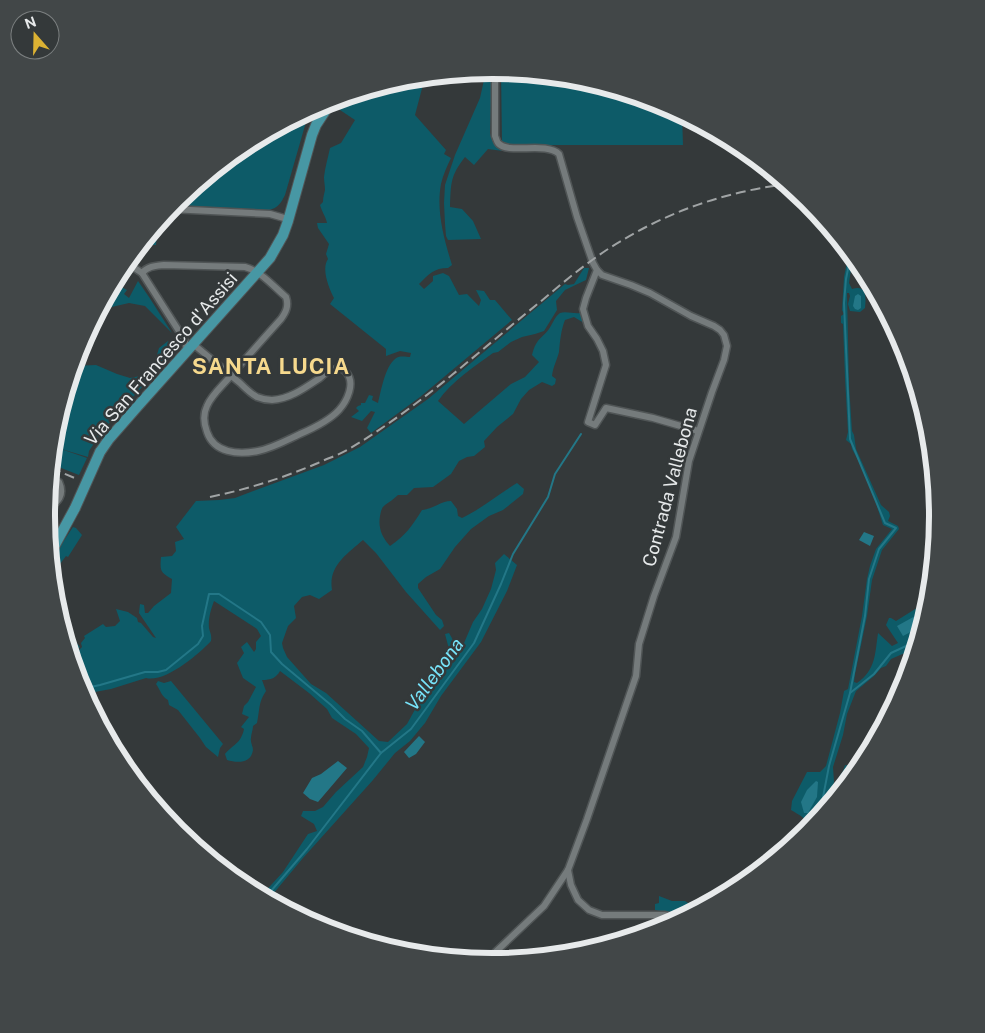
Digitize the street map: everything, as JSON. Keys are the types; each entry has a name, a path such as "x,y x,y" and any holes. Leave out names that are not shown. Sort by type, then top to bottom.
{"main road":[{"path":"257,272 286,217 312,135 324,112"},
{"path":"286,217 308,132 316,116"},
{"name":"Via San Francesco d'Assisi","path":"56,543 75,508 100,452 109,439 270,258 283,234 286,217"}],"street":[{"path":"494,79 495,136 498,143 504,147 548,148 555,150 559,154 577,217 597,270 583,309 588,326 603,352 606,365 588,422 595,425 606,408 653,418 698,431"},
{"path":"181,210 270,214 286,217"},
{"path":"133,267 142,273 186,345 231,376 256,397 272,400 284,398 297,393 331,370 339,368 346,371 350,380 350,386 348,395 339,410 322,423 288,440 258,451 222,450 208,436 204,417 207,406 214,395 231,376 281,319 287,309 288,302 286,297 251,269 164,265 152,266 142,273"},
{"name":"Contrada Vallebona","path":"493,954 544,906 568,870 636,676 640,644 654,596 676,537 689,461 727,352 724,335 714,326 691,316 650,293 602,275 597,270"},
{"path":"55,503 62,493 59,482 57,481"},
{"path":"568,870 571,885 578,900 589,910 602,915 670,917"}],"shaded area":[{"path":"484,79 492,79 490,133 494,143 503,151 488,149 474,165 465,157 460,164 452,180 450,207 462,209 473,221 481,239 448,240 445,224 445,185 455,155 480,98"},
{"path":"501,79 578,87 633,102 682,122 683,145 510,145 502,141"},
{"path":"423,85 415,115 446,150 444,154 451,158 441,184 439,204 444,235 452,265 448,268 432,272 419,284 424,289 433,281 433,276 443,273 449,276 459,295 467,294 479,306 481,300 476,290 484,291 490,300 495,300 512,320 420,397 371,433 367,428 375,412 371,411 362,421 351,417 359,411 356,408 361,403 365,403 369,395 373,396 372,400 378,403 384,380 392,363 398,357 410,357 411,353 400,351 386,356 386,349 330,304 334,298 328,284 325,268 329,244 318,228 317,223 327,223 320,205 323,202 325,190 324,173 330,148 341,143 355,120 340,110 339,107 352,102 407,87"},
{"path":"307,120 285,195 281,203 269,210 185,206 226,169 249,153"},
{"path":"157,236 156,245 149,245"},
{"path":"847,260 851,266 849,283 852,289 860,288 863,290 866,300 865,308 860,312 850,311 848,304 850,296 847,293 852,431 856,449 881,505 889,512 888,521 898,526 899,529 882,550 872,580 854,682 857,683 868,673 874,661 878,633 892,646 898,643 886,625 889,618 896,621 921,606 909,651 891,659 886,666 881,668 856,691 847,714 833,767 834,782 831,794 807,821 791,810 792,801 807,772 820,772 826,766 844,691 848,689 870,566 876,549 892,529 883,525 874,497 858,460 851,444 846,440 848,432 843,324 841,323 841,316 844,314 842,310 844,277"},
{"path":"584,268 589,268 586,280 565,290 556,301 557,310 544,331 522,337 511,342 498,352 493,353 457,381 438,401 464,424 511,384 525,377 539,362 532,355 534,348 558,314 565,312 580,313 584,323 574,317 565,320 552,376 556,379 555,384 552,386 542,382 529,390 521,399 513,414 484,441 485,447 474,456 459,461 451,474 433,487 414,488 407,495 398,495 381,510 380,528 390,546 408,530 422,510 451,501 457,509 458,516 462,518 517,483 524,489 523,494 503,510 489,516 471,529 455,547 440,569 418,584 418,588 436,615 442,620 444,626 440,630 363,540 336,567 333,574 332,590 319,599 310,595 302,597 294,606 296,618 288,626 282,643 287,657 311,684 326,693 379,741 388,742 407,724 418,704 443,675 445,664 450,663 451,657 445,634 449,633 457,647 464,643 491,589 496,570 495,563 504,554 517,565 507,591 481,642 441,696 425,723 410,741 395,753 273,894 266,890 283,872 308,834 317,831 314,824 301,816 303,811 315,811 323,807 363,767 369,748 356,734 332,718 327,709 309,693 280,671 273,678 262,680 266,691 260,703 257,723 253,726 251,739 252,755 243,761 227,760 225,754 239,741 243,734 244,729 241,727 249,717 242,714 244,706 256,687 243,678 237,663 244,653 241,647 247,642 254,652 256,642 261,636 257,629 214,601 209,621 211,641 190,660 162,676 146,678 111,689 92,693 77,652 82,647 81,643 85,638 84,636 103,624 106,627 115,626 120,621 116,609 128,612 137,618 138,622 156,638 139,613 140,604 144,605 145,613 148,613 171,593 172,579 162,571 161,557 172,556 176,551 175,542 184,539 176,527 196,501 235,498 324,465 360,447 428,399 565,284 574,284"},
{"path":"138,281 172,333 145,306 129,303 109,308 121,287 127,290 124,294 129,298"},
{"path":"858,294 861,296 861,308 858,310 853,306 855,296"},
{"path":"168,341 173,347 173,353 103,430 89,451 88,457 60,449 70,403 82,366 96,365 130,378 145,375 154,365 159,348"},
{"path":"60,449 87,458 79,475 58,467"},
{"path":"73,527 76,528 82,535 68,557 66,556 60,564 58,562 57,551"},
{"path":"864,532 874,536 870,546 859,540"},
{"path":"919,614 915,630 903,636 897,626"},
{"path":"72,638 80,647 76,650"},
{"path":"158,681 164,683 171,681 223,744 218,757 206,747 178,710 169,705 168,700 162,695 156,684"},
{"path":"419,736 425,742 416,754 409,758 404,752"},
{"path":"338,761 347,768 318,802 310,799 303,793 312,778 321,774"},
{"path":"845,765 851,767 835,789 837,780"},
{"path":"816,781 818,782 817,797 808,813 804,813 801,802 807,790"},
{"path":"659,896 672,901 685,901 692,906 676,914 655,910 655,904 659,903"}],"waterway":[{"path":"849,263 844,303 850,439 885,523 896,528 879,549 869,579 865,616 850,693"},
{"name":"Vallebona","path":"270,892 307,849 381,753 411,729 474,643 513,554 548,497 555,474 581,434"},
{"path":"89,687 145,672 166,670 198,644 203,636 202,626 209,594 219,594 261,622 270,635 271,652 282,664 345,719 362,731 381,753"},
{"path":"822,804 829,766 850,693 874,674 891,653 911,644"}],"railway":[{"path":"210,497 252,487 318,463 349,449 423,398 589,262 640,230 681,211 723,197 778,185"},
{"path":"58,471 77,479"}],"district":[{"name":"SANTA LUCIA","path":"271,366"}]}
